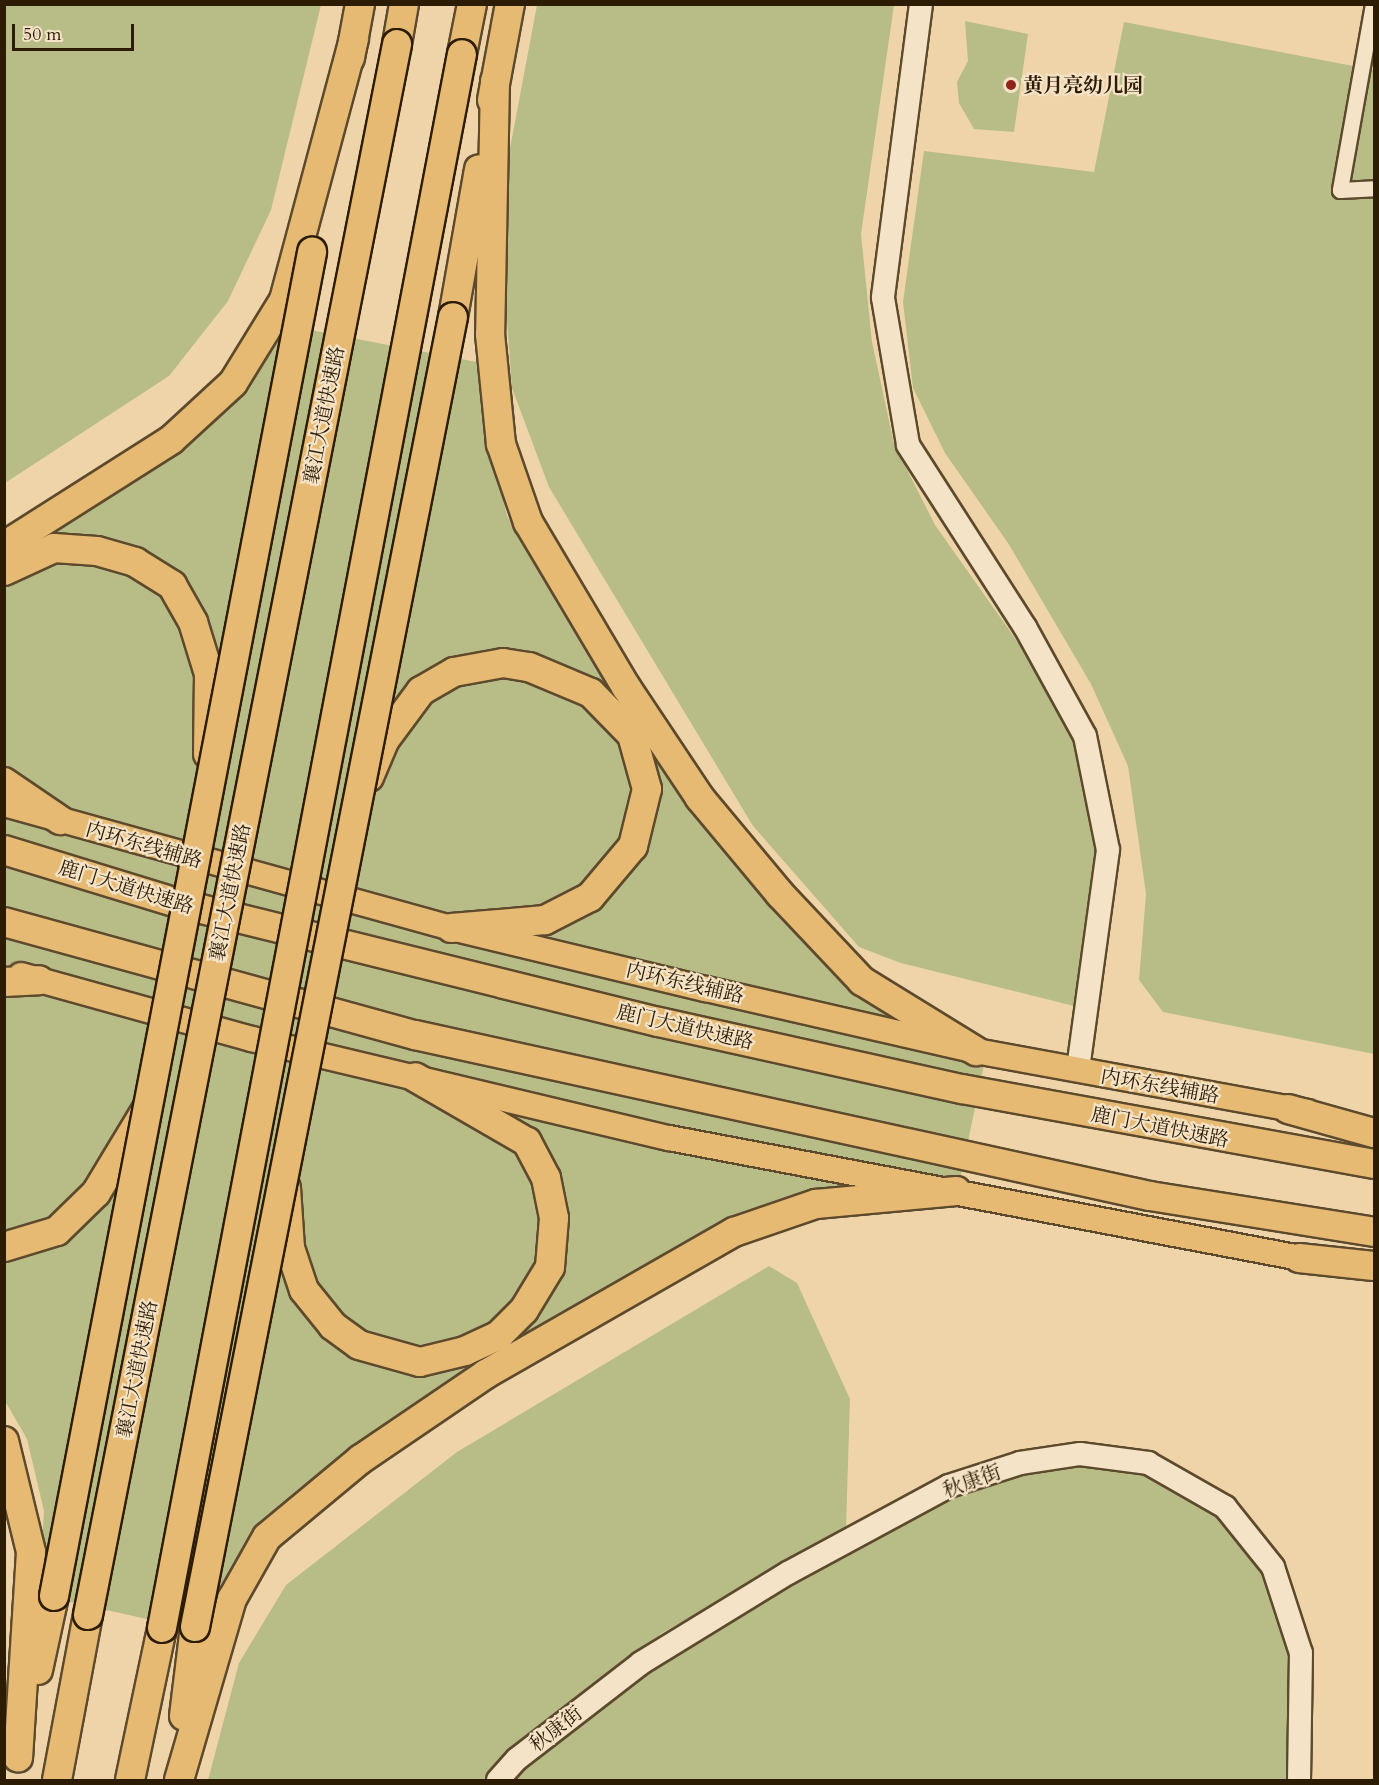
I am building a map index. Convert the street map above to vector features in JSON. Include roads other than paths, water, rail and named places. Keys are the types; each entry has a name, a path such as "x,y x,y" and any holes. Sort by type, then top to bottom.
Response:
{"highway":[{"path":"16,1769 54,1596 360,4"},
{"name":"襄江大道快速路","path":"57,1780 404,4"},
{"path":"130,1780 162,1628 472,4"},
{"path":"177,1780 195,1627 285,1174 352,820 453,317 510,4"},
{"path":"4,546 171,440 233,383 284,300 354,39"},
{"path":"495,81 490,334 501,444 528,522 700,798 780,894 862,981 976,1051"},
{"path":"4,571 54,548 135,562 172,585 193,622 209,674 208,794"},
{"path":"352,820 384,741 420,690 454,672 503,663 529,667 591,693 632,735 647,789 633,846 590,897 545,920 452,928"},
{"path":"4,782 60,820"},
{"name":"鹿门大道快速路","path":"4,850 181,904 659,1022 962,1089 1374,1164"},
{"path":"4,922 415,1035 1150,1196 1374,1232"},
{"path":"4,982 39,981"},
{"path":"285,1174 290,1248 304,1290 333,1326 359,1345 420,1362 465,1351 499,1335 524,1310 550,1267 554,1218 546,1178 527,1143 416,1077"},
{"path":"1288,1109 1374,1133"},
{"path":"4,1247 57,1231 88,1201 146,1110"},
{"path":"177,1780 232,1599 267,1537 361,1459 486,1374 734,1232 816,1203 956,1191"},
{"path":"1299,1258 1374,1266"},
{"path":"4,1441 31,1552 16,1769"}],"main road":[{"name":"内环东线辅路","path":"4,804 452,928 976,1051 1288,1109 1374,1121"},
{"path":"4,971 416,1077 669,1138 956,1191 1197,1243 1299,1258 1374,1273"}],"street":[{"path":"921,4 883,298 908,445 1025,627 1085,736 1108,850 1078,1070"},
{"path":"1373,4 1340,190 1374,188"},
{"name":"秋康街","path":"498,1780 517,1759 641,1663 788,1574 949,1486 1020,1463 1080,1454 1148,1463 1225,1507 1274,1567 1301,1653 1299,1780"}],"place":[{"name":"黄月亮幼儿园","path":"1011,85"}]}
